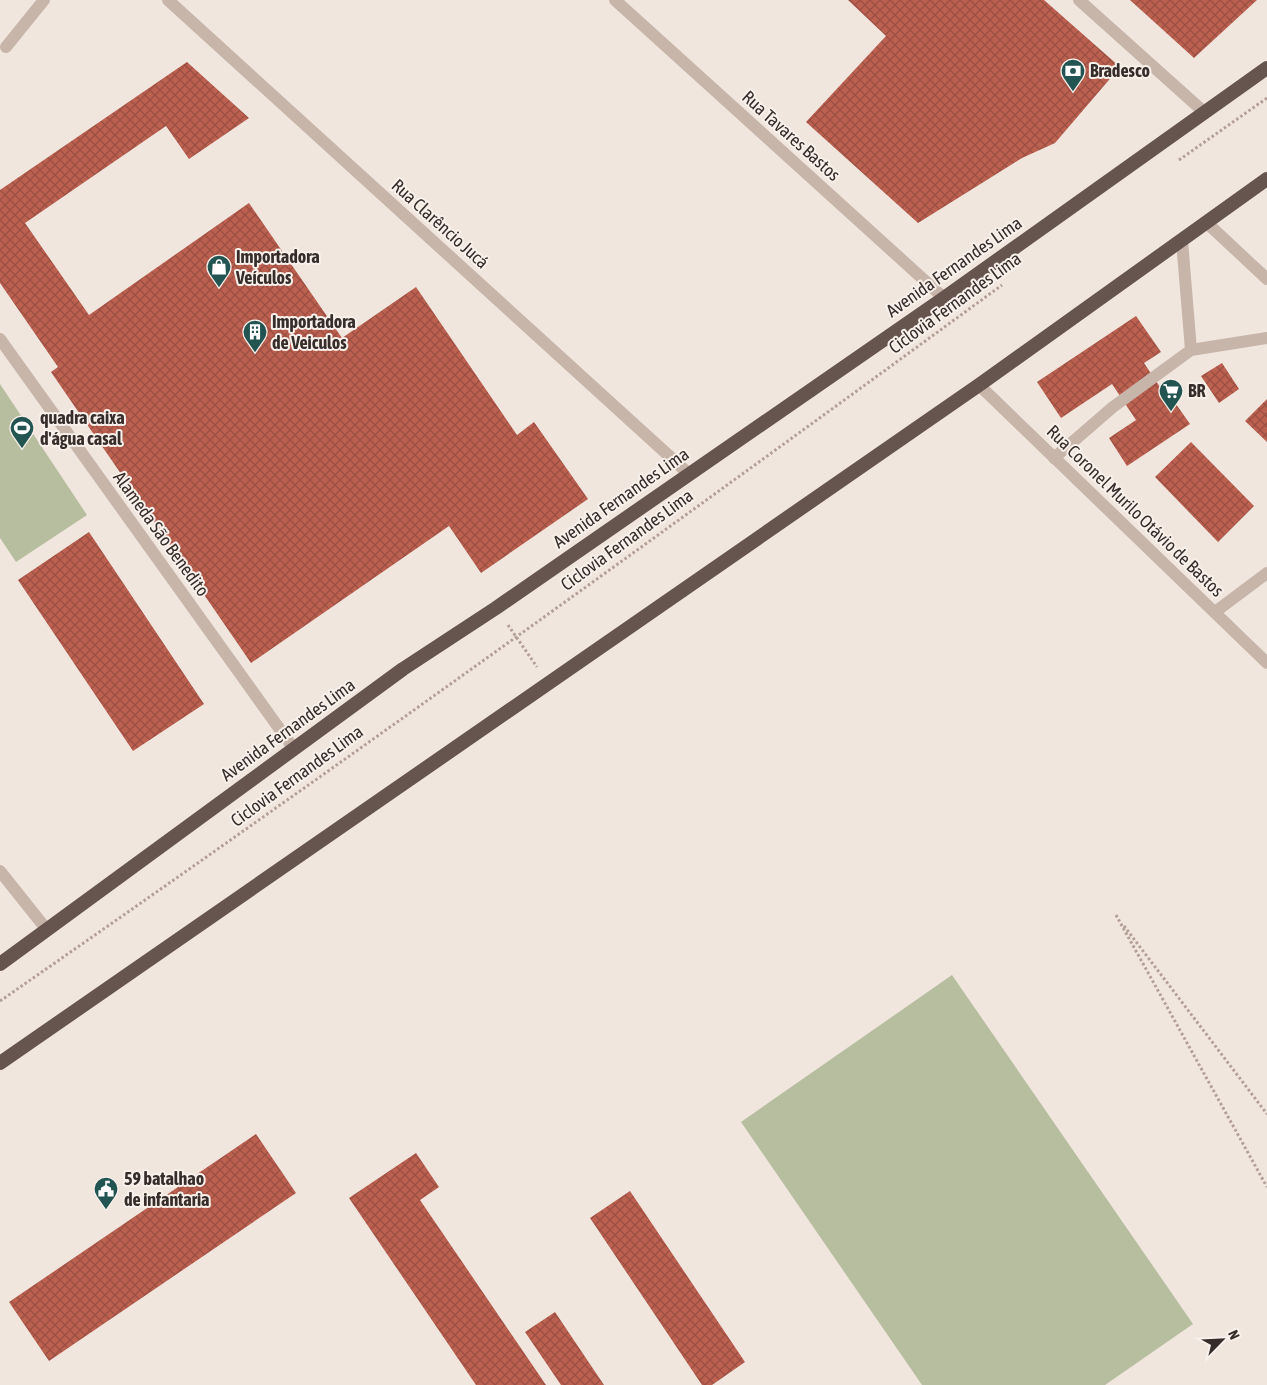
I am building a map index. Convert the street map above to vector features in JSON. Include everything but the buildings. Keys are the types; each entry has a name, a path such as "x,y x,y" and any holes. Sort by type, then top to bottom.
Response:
{"highway":[{"name":"Avenida Fernandes Lima","path":"0,964 404,669 496,608 944,298 1267,68"},
{"path":"0,1063 979,385 1267,179"}],"street":[{"path":"6,47 44,0"},
{"name":"Rua Clarêncio Jucá","path":"168,0 689,474"},
{"name":"Rua Tavares Bastos","path":"615,0 944,298"},
{"path":"1079,0 1204,112"},
{"path":"1207,223 1267,279"},
{"path":"1182,241 1191,350"},
{"name":"Alameda São Benedito","path":"0,338 294,749"},
{"path":"1054,458 1113,407 1191,350 1267,338"},
{"name":"Rua Coronel Murilo Otávio de Bastos","path":"979,385 1267,663"},
{"path":"1215,612 1267,573"},
{"path":"0,871 47,930"}],"path":[{"path":"1172,164 1267,98"},
{"name":"Ciclovia Fernandes Lima","path":"0,1001 198,864 816,421 1006,282"},
{"path":"496,608 548,684"},
{"path":"1267,1114 1116,915 1267,1187"}],"green space":[{"name":"quadra caixa d'água casal","path":"0,384 87,515 16,562 0,538"},
{"path":"952,975 1193,1324 1105,1385 922,1385 741,1122"}],"place":[{"name":"Bradesco","path":"1073,92"},
{"name":"Importadora Veículos","path":"219,288"},
{"name":"Importadora de Veiculos","path":"255,353"},
{"name":"BR","path":"1171,412"},
{"name":"quadra caixa d'água casal","path":"22,449"},
{"name":"59 batalhao de infantaria","path":"106,1210"}]}
